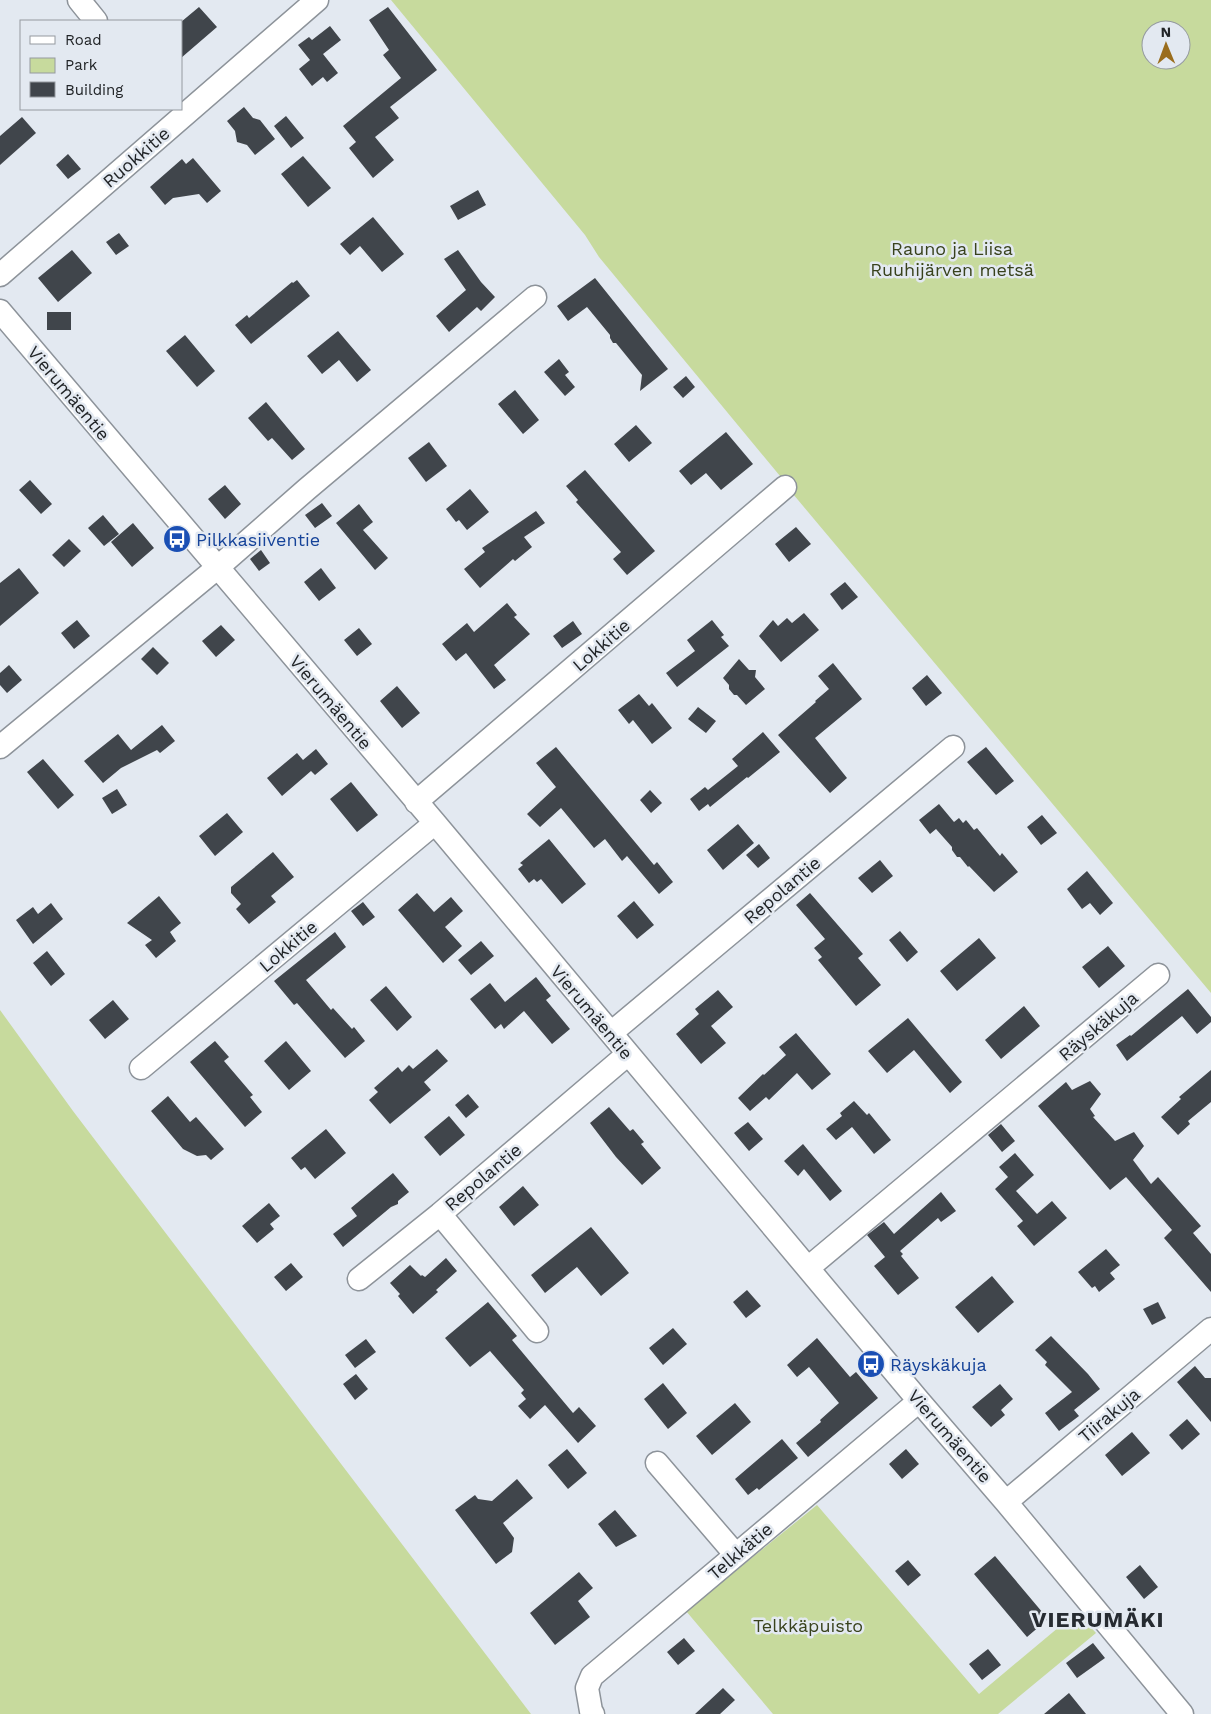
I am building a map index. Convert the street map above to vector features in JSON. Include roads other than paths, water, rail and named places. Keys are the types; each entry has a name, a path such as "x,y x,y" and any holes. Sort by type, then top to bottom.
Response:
{"street":[{"path":"78,0 95,20"},
{"name":"Ruokkitie","path":"182,108 317,0"},
{"name":"Ruokkitie","path":"0,275 173,115"},
{"path":"0,747 217,568 307,489 536,296"},
{"name":"Vierumäentie","path":"0,311 435,823 1182,1714"},
{"name":"Lokkitie","path":"416,802 785,488"},
{"name":"Repolantie","path":"611,1033 953,747"},
{"name":"Lokkitie","path":"142,1068 435,823"},
{"name":"Räyskäkuja","path":"808,1268 1158,975"},
{"name":"Repolantie","path":"359,1279 440,1214 628,1054"},
{"path":"440,1214 537,1331"},
{"name":"Tiirakuja","path":"1006,1502 1211,1328"},
{"name":"Telkkätie","path":"594,1714 591,1711 587,1688 592,1676 919,1401"},
{"path":"657,1463 736,1555"}],"place":[{"name":"Pilkkasiiventie","path":"177,539"},
{"name":"Räyskäkuja","path":"871,1364"}],"district":[{"name":"VIERUMÄKI","path":"1098,1619"}],"park label":[{"name":"Rauno ja Liisa Ruuhijärven metsä","path":"952,258"},
{"name":"Telkkäpuisto","path":"808,1625"}]}
